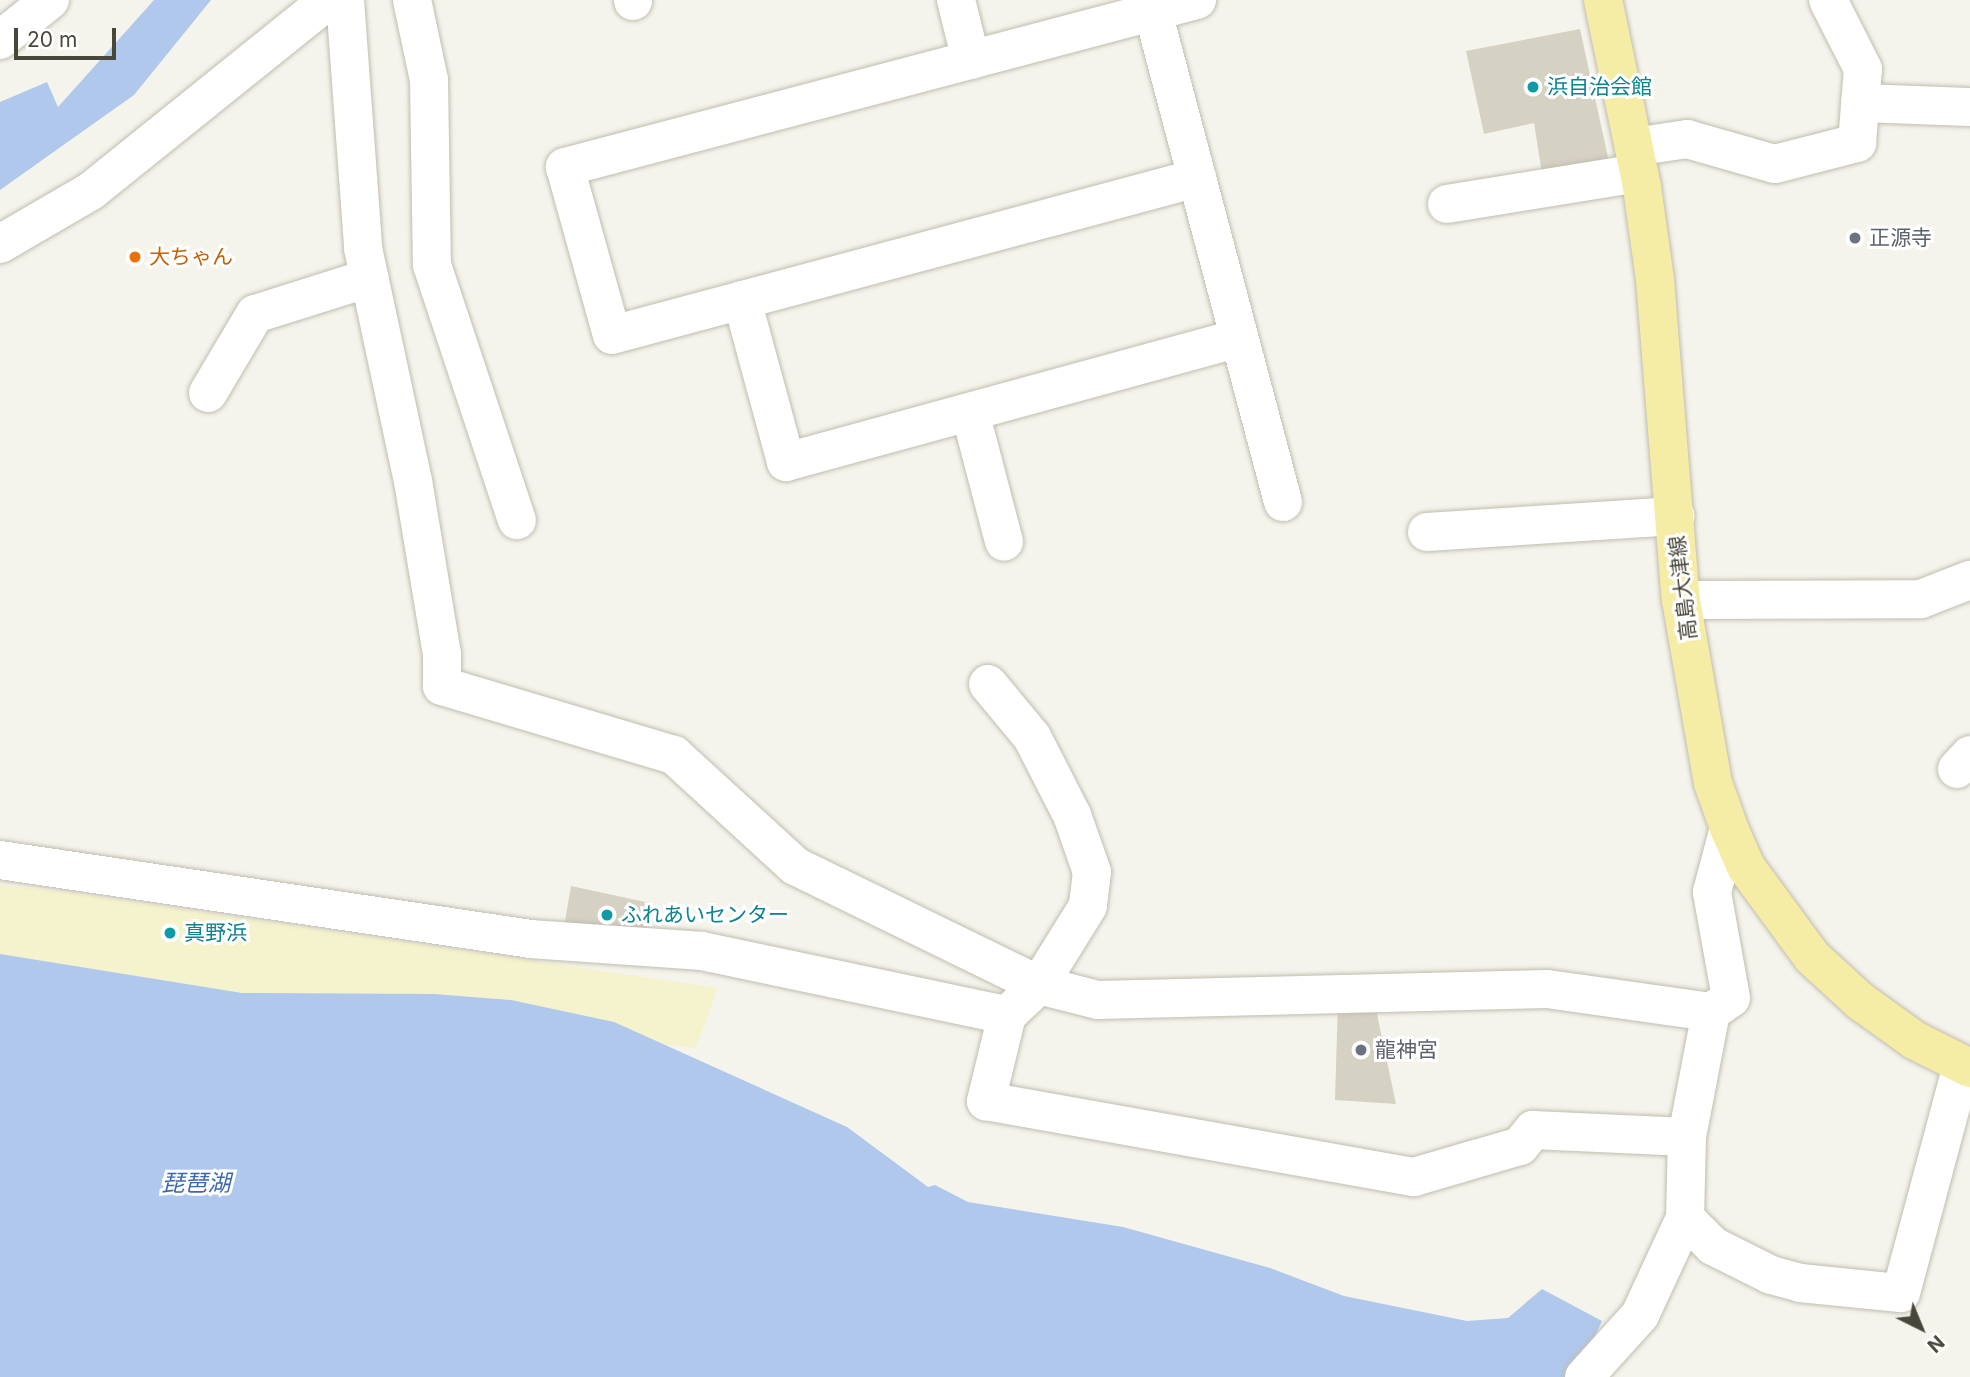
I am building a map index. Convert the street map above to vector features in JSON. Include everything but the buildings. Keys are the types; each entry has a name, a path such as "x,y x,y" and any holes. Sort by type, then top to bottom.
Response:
{"main road":[{"name":"高島大津線","path":"1603,0 1637,160 1655,280 1681,600 1713,783 1728,828 1746,867 1812,957 1860,1001 1914,1040 1966,1067"}],"street":[{"path":"0,40 50,0"},
{"path":"0,244 90,191 322,5 335,0"},
{"path":"345,0 363,248 415,493 442,654 442,686 674,755 795,866 1039,985 1098,1000 1547,989 1711,1012 1731,998 1712,892 1728,828"},
{"path":"412,0 429,80 432,265 517,520"},
{"path":"956,0 971,60"},
{"path":"1197,0 565,167 612,335 1197,178"},
{"path":"1447,204 1637,160 1687,139 1775,164 1857,142 1863,69 1828,0"},
{"path":"1153,12 1283,502"},
{"path":"1860,103 1970,107"},
{"path":"208,393 255,314 369,278"},
{"path":"742,300 786,462 1239,338"},
{"path":"970,412 1004,542"},
{"path":"1427,532 1675,516"},
{"path":"1681,600 1921,599 1970,580"},
{"path":"988,684 1032,737 1072,816 1093,872 1088,906 1039,985 1007,1015 986,1101 1264,1153 1414,1177 1520,1146 1533,1130 1687,1137"},
{"path":"0,860 531,939 702,951 1007,1015"},
{"path":"1584,1377 1640,1315 1685,1218 1687,1137 1711,1012"},
{"path":"1685,1218 1713,1246 1771,1275 1800,1283 1901,1293 1966,1067"}],"sand":[{"name":"真野浜","path":"0,885 59,891 718,988 696,1048 0,974"}],"water":[{"path":"154,0 211,0 134,95 0,190 0,102 47,82 58,107"},
{"name":"琵琶湖","path":"0,954 242,993 434,994 511,1000 614,1022 847,1127 928,1187 935,1185 968,1202 1123,1227 1270,1268 1344,1296 1467,1321 1508,1318 1542,1289 1602,1321 1576,1377 0,1377"}],"place":[{"name":"浜自治会館","path":"1533,87"},
{"name":"正源寺","path":"1855,238"},
{"name":"大ちゃん","path":"135,257"},
{"name":"ふれあいセンター","path":"607,915"},
{"name":"真野浜","path":"170,933"},
{"name":"龍神宮","path":"1361,1050"}]}
